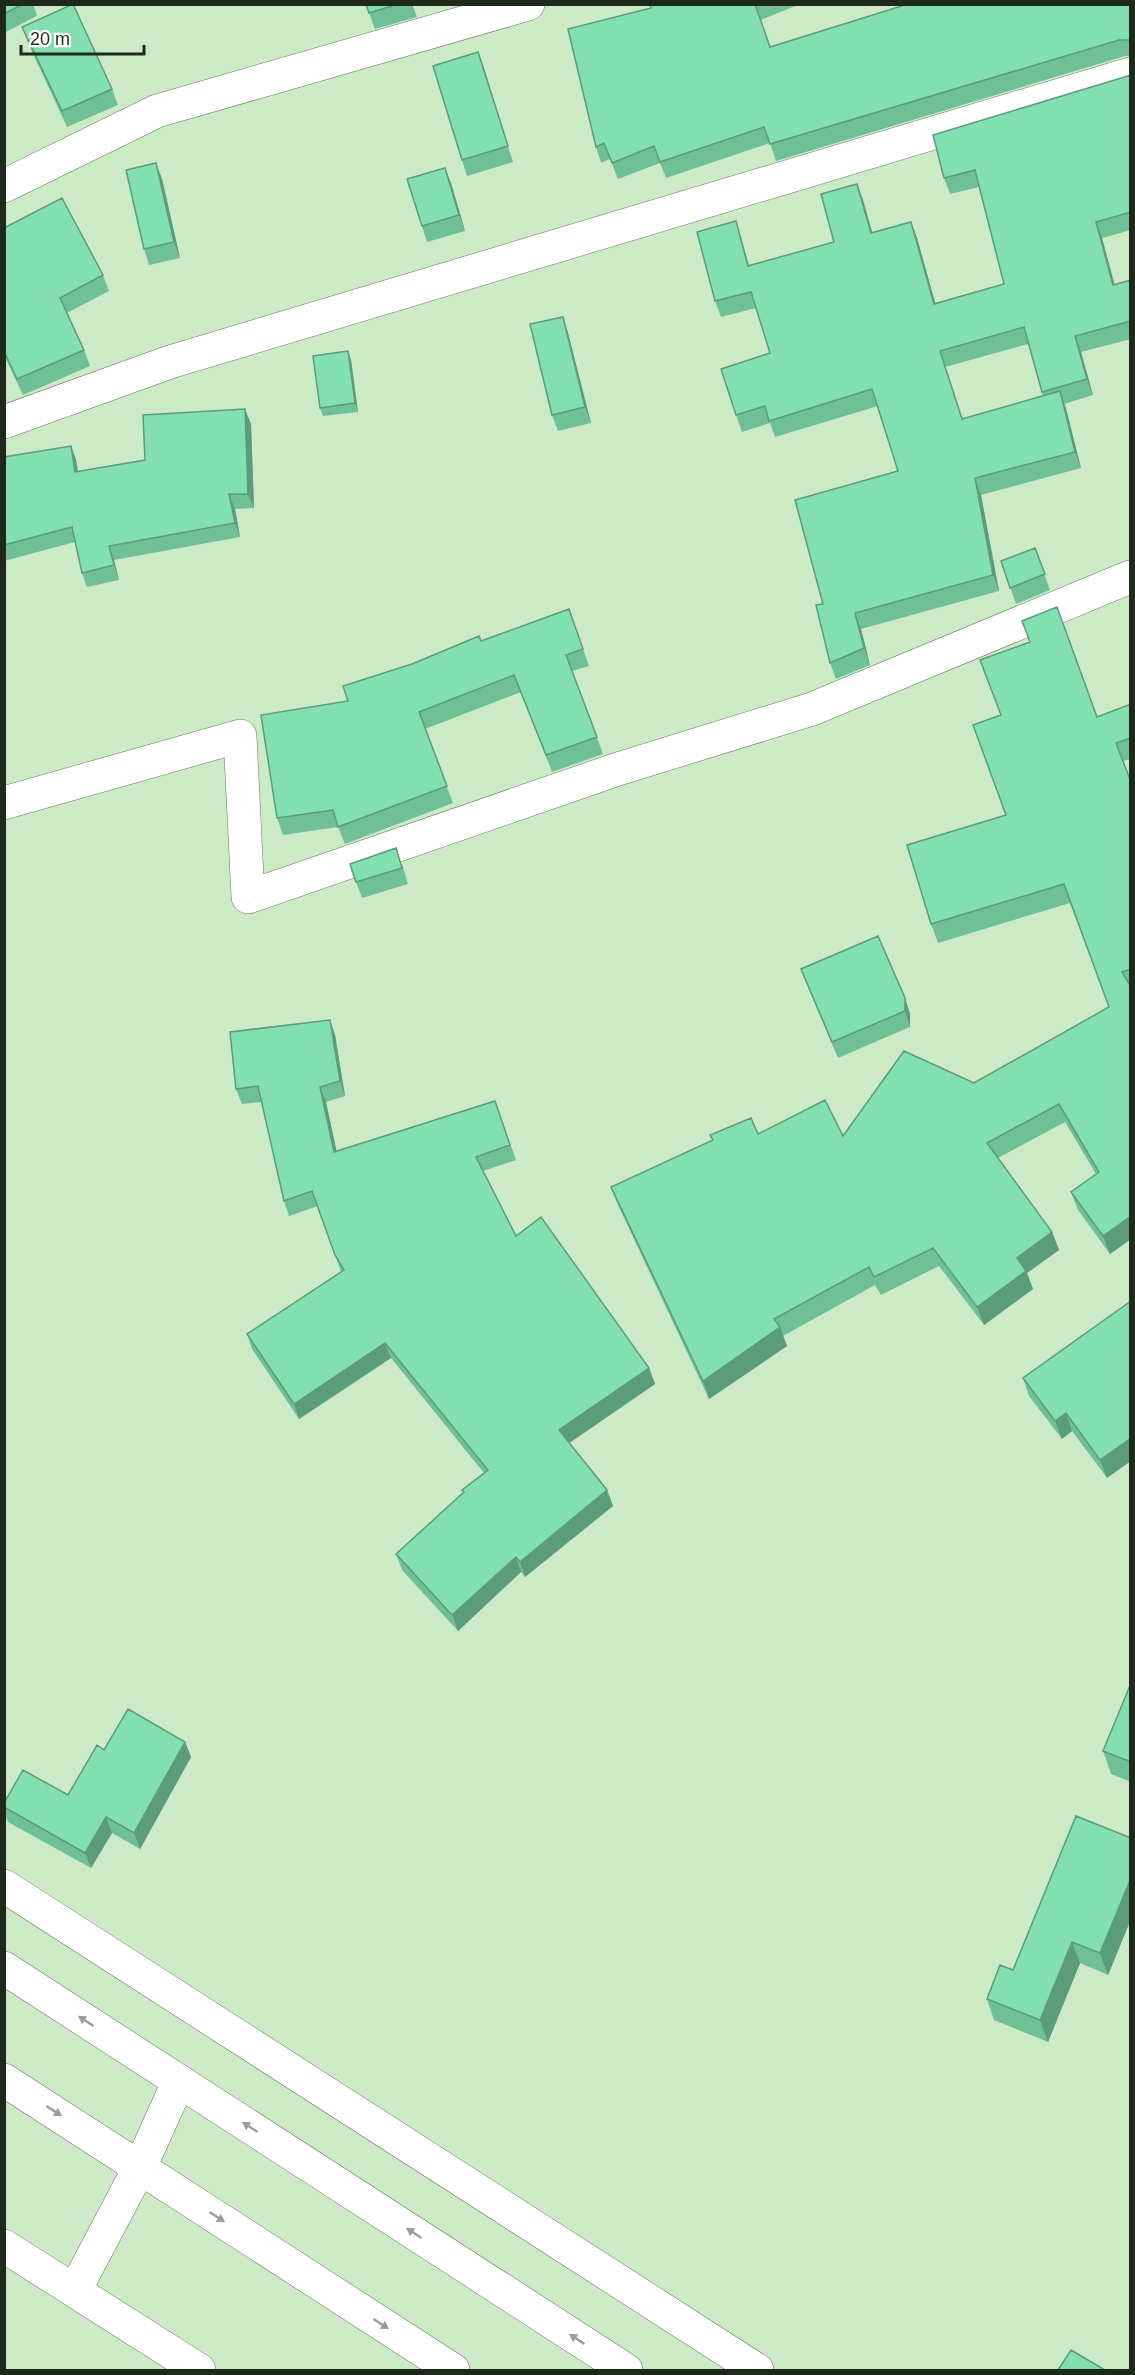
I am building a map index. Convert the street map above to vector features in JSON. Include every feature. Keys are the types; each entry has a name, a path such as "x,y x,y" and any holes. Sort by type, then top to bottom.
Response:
{"street":[{"path":"4,186 158,111 528,4"},
{"path":"4,422 182,358 1131,74"},
{"path":"4,803 240,736 248,897 618,769 812,709 994,632 1131,578"},
{"path":"4,1886 757,2370"},
{"path":"4,1968 626,2370"},
{"path":"4,2080 453,2370"},
{"path":"75,2290 140,2167 179,2081"},
{"path":"4,2246 199,2370"}],"building":[{"path":"4,4 23,4 4,14"},
{"path":"73,4 112,89 62,111 22,27"},
{"path":"366,4 398,4 369,13"},
{"path":"650,4 755,4 770,47 908,4 1131,4 1131,41 1119,40 770,144 764,127 660,162 654,146 612,163 604,143 596,147 568,29 651,8"},
{"path":"478,52 508,146 462,160 433,66"},
{"path":"1131,75 1131,212 1096,222 1113,285 1131,280 1131,321 1075,336 1087,379 1042,392 1024,327 940,351 962,419 1060,391 1075,452 975,478 993,575 855,613 864,648 830,663 816,605 823,604 795,500 898,471 872,389 769,421 765,406 736,415 721,369 770,353 751,292 715,301 697,232 736,221 748,266 834,242 821,194 857,184 871,233 911,222 934,304 1004,284 975,170 944,178 933,135"},
{"path":"156,163 174,242 144,249 126,170"},
{"path":"445,168 459,215 422,226 407,179"},
{"path":"62,198 103,275 60,298 84,350 17,379 4,351 4,228"},
{"path":"563,317 585,407 552,415 530,324"},
{"path":"348,351 355,403 320,408 313,356"},
{"path":"245,409 248,494 229,494 235,523 109,546 114,565 82,573 72,527 4,545 4,457 71,446 75,472 145,460 143,415"},
{"path":"1035,548 1045,574 1010,588 1001,561"},
{"path":"1057,607 1097,717 1131,704 1131,738 1116,743 1131,782 1131,969 1122,972 1131,987 1131,1216 1103,1236 1071,1192 1099,1172 1059,1104 987,1143 1052,1232 1017,1258 1026,1271 977,1307 933,1248 874,1277 869,1267 774,1319 780,1327 703,1381 611,1187 713,1140 710,1135 751,1118 758,1134 825,1100 843,1136 904,1051 974,1083 1109,1007 1064,884 931,924 907,845 1006,815 973,725 1001,715 980,660 1030,642 1022,621"},
{"path":"569,609 583,649 566,655 597,737 546,755 514,675 419,712 447,786 338,827 333,810 277,818 261,715 348,701 343,686 412,664 479,636 481,641"},
{"path":"396,848 402,868 356,882 350,864"},
{"path":"878,936 905,998 905,1011 832,1042 801,969"},
{"path":"330,1020 340,1081 320,1087 334,1152 495,1101 510,1145 476,1157 516,1236 541,1217 649,1368 559,1430 607,1490 520,1562 516,1557 452,1615 396,1554 464,1492 462,1490 488,1470 385,1343 294,1404 247,1334 344,1270 335,1255 312,1191 284,1201 258,1086 236,1089 230,1032"},
{"path":"1131,1301 1131,1438 1100,1460 1066,1413 1055,1421 1023,1378"},
{"path":"1131,1683 1131,1762 1103,1751"},
{"path":"128,1709 185,1742 134,1833 106,1817 85,1853 4,1807 4,1803 23,1770 68,1795 97,1745 104,1750"},
{"path":"1076,1816 1131,1838 1131,1878 1100,1953 1072,1942 1040,2020 987,1999 1000,1965 1013,1970"},
{"path":"1071,2350 1105,2370 1058,2370"}]}
